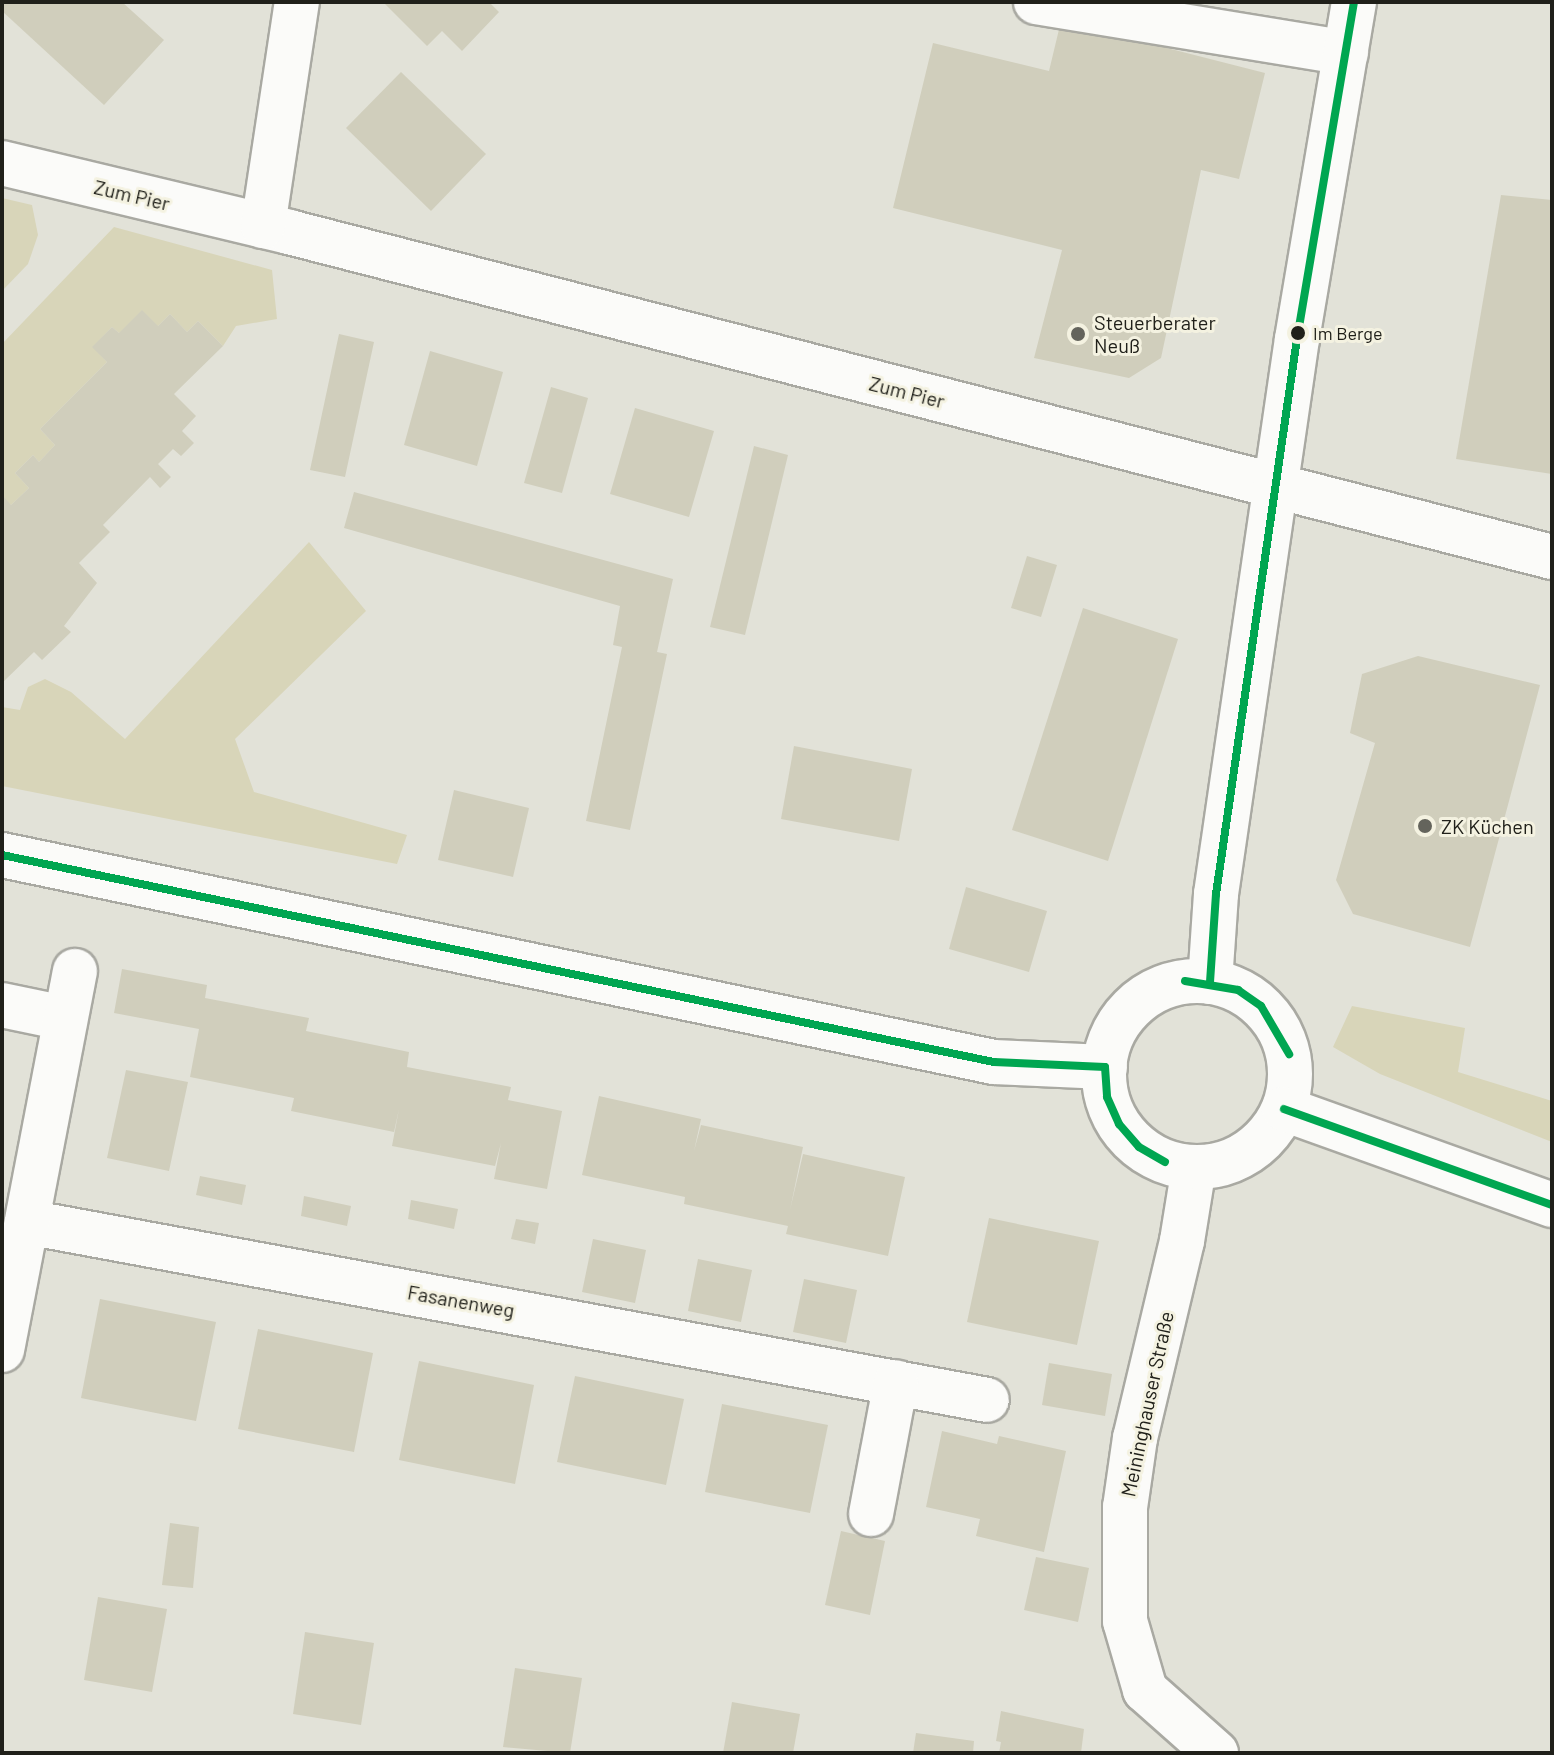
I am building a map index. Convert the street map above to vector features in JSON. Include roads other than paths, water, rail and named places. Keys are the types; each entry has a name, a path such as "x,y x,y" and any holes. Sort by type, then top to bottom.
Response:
{"street":[{"path":"263,226 297,2"},
{"path":"1036,2 1346,53"},
{"path":"1210,982 1216,894 1354,2"},
{"name":"Zum Pier","path":"2,163 263,226 1552,557"},
{"path":"2,855 994,1062 1105,1067"},
{"path":"2,1350 20,1203 75,971"},
{"path":"1185,981 1210,982 1238,990 1261,1006 1278,1028 1289,1054 1284,1109 1273,1130 1238,1158 1194,1167 1165,1162 1139,1147 1119,1124 1107,1097 1105,1067 1121,1020 1139,1001 1185,981"},
{"path":"2,1005 64,1018"},
{"path":"1284,1109 1552,1205"},
{"name":"Meininghauser Straße","path":"1194,1167 1182,1241 1135,1438 1125,1507 1125,1621 1145,1690 1216,1753"},
{"name":"Fasanenweg","path":"20,1203 987,1400"},
{"path":"871,1514 896,1382"}],"place":[{"name":"Im Berge","path":"1298,333"},
{"name":"Steuerberater Neuß","path":"1078,334"},
{"name":"ZK Küchen","path":"1425,826"}]}
